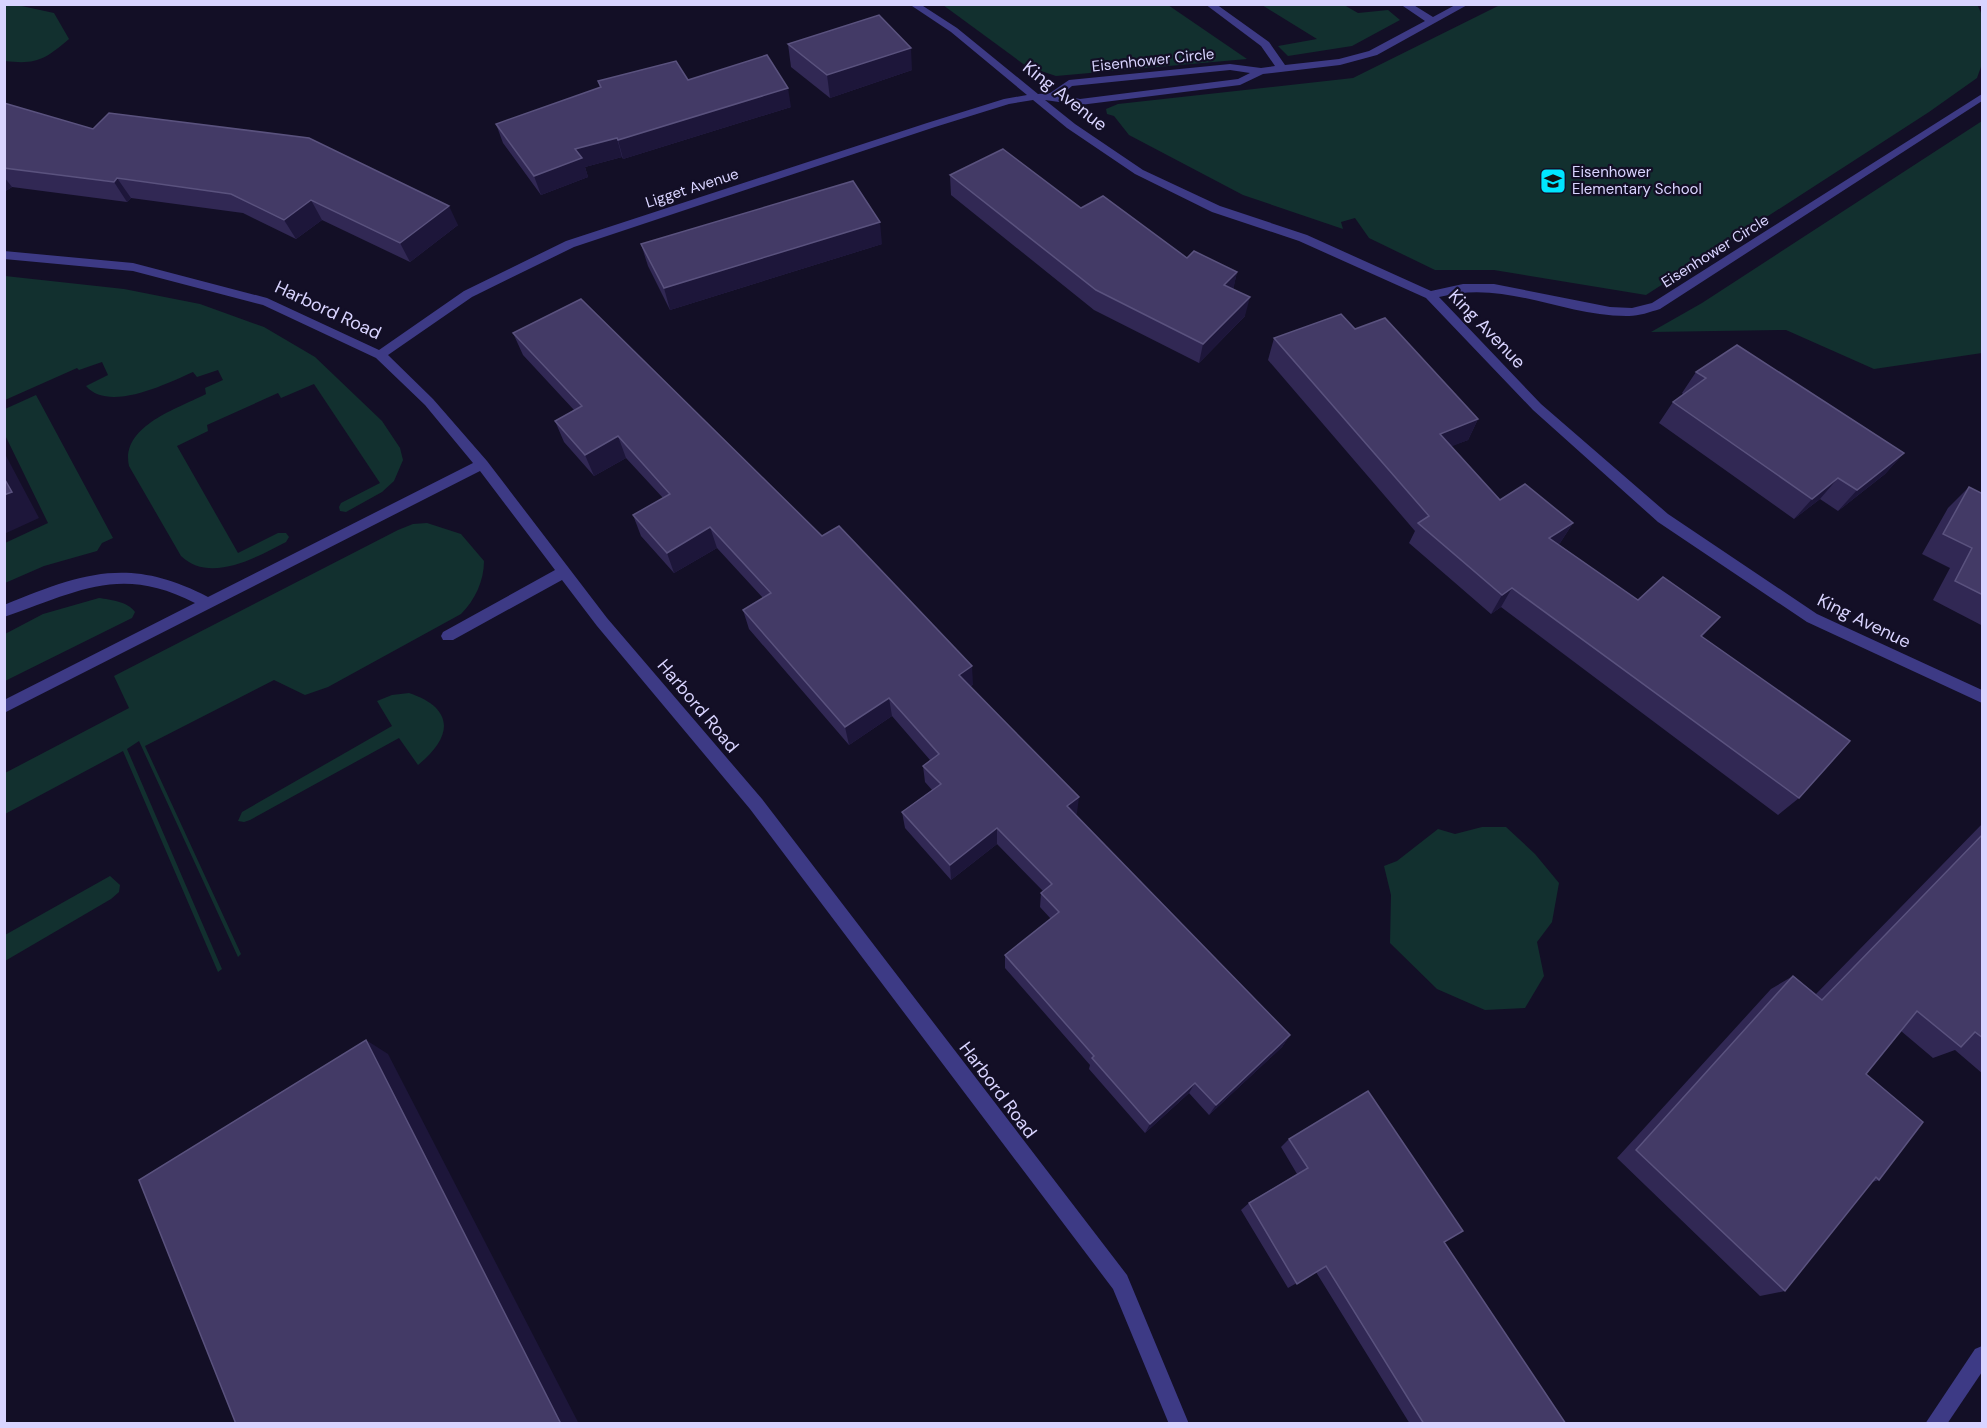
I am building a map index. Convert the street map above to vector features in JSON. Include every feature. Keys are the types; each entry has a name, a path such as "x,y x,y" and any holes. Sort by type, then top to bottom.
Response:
{"street":[{"name":"King Avenue","path":"913,4 954,30 1071,126 1139,172 1215,209 1303,238 1430,295 1537,407 1663,518 1812,618 1983,697"},
{"path":"1209,4 1265,44 1282,69"},
{"path":"1404,4 1432,21"},
{"name":"Eisenhower Circle","path":"1053,96 1069,83 1230,67 1261,71 1340,62 1373,53 1465,4"},
{"name":"Eisenhower Circle","path":"1035,97 1053,96 1080,102 1240,82 1261,71"},
{"name":"Eisenhower Circle","path":"1430,295 1452,289 1476,287 1530,294 1609,311 1631,313 1656,306 1983,96"},
{"name":"Ligget Avenue","path":"380,355 468,294 570,244 1008,101 1035,97"},
{"name":"Harbord Road","path":"4,255 133,267 267,302 380,355 429,402 482,464 602,622 756,804 1120,1282 1179,1424"},
{"path":"4,707 482,464"},
{"path":"448,636 564,572"},
{"path":"4,611 56,590 114,577 162,582 208,603"},
{"path":"1937,1422 1983,1356"}],"green space":[{"path":"5,4 54,13 69,39 40,59 25,62 5,61"},
{"name":"Eisenhower Elementary School","path":"1977,4 1982,15 1982,64 1977,78 1929,112 1646,295 1494,270 1435,270 1369,238 1355,218 1341,222 1343,229 1243,195 1129,135 1114,116 1107,114 1106,109 1118,104 1353,78 1500,5"},
{"path":"943,5 1168,5 1247,59 1056,76 1026,66"},
{"path":"1262,5 1344,5 1358,13 1388,10 1400,20 1352,46 1288,56 1278,46 1317,39"},
{"path":"1982,121 1982,353 1874,369 1786,330 1651,332 1702,303"},
{"path":"5,276 124,289 200,304 264,327 315,357 382,421 400,448 403,460 394,481 382,492 346,512 340,511 341,503 380,483 314,384 281,398 278,393 207,425 208,431 177,446 238,553 278,533 286,533 289,537 286,542 234,565 206,568 193,564 181,556 129,466 129,452 133,440 142,429 167,412 206,394 205,388 223,380 218,370 197,377 193,372 139,393 109,397 96,394 86,386 108,375 102,362 79,370 77,368 5,400"},
{"path":"36,395 113,538 102,543 97,551 44,566 5,583 5,543 48,523 5,435 5,409"},
{"path":"427,523 461,534 484,561 478,590 461,614 328,687 305,695 274,680 145,746 241,954 238,957 139,741 127,749 222,969 218,972 123,751 5,814 5,773 129,708 114,676 398,530 413,524"},
{"path":"99,598 123,603 135,612 132,618 5,681 5,634 43,614"},
{"path":"409,693 434,706 444,724 438,744 418,765 399,738 250,820 238,821 242,812 392,726 377,701 392,695"},
{"path":"1482,827 1506,827 1535,854 1559,883 1552,922 1537,942 1544,976 1525,1008 1485,1010 1437,989 1390,943 1391,895 1384,866 1397,861 1438,829 1455,834"},
{"path":"110,876 120,885 119,892 111,899 5,961 5,935"}],"building":[{"path":"879,15 911,48 827,75 788,44"},
{"path":"767,55 788,88 618,140 617,138 575,149 582,158 534,176 496,124 601,87 598,81 676,61 688,80"},
{"path":"4,103 93,129 109,113 309,138 449,206 400,243 311,200 284,220 231,194 117,178 114,182 4,168"},
{"path":"1003,149 1081,208 1103,196 1187,258 1194,251 1237,272 1224,285 1250,297 1203,344 1096,290 950,175"},
{"path":"853,181 880,222 664,288 641,244"},
{"path":"581,299 822,536 839,526 972,666 959,675 1079,797 1067,806 1290,1035 1216,1105 1195,1083 1150,1124 1005,955 1059,912 1041,893 1052,884 997,828 950,865 902,812 941,784 923,766 939,754 889,698 845,727 743,610 771,593 710,527 667,553 633,515 670,494 618,436 585,455 555,421 582,406 513,333"},
{"path":"1341,314 1355,329 1385,318 1478,419 1440,434 1500,500 1525,484 1573,523 1549,538 1638,600 1663,577 1720,617 1701,636 1850,741 1799,798 1512,588 1502,595 1418,523 1429,516 1274,338"},
{"path":"1737,345 1904,453 1857,490 1838,478 1812,499 1673,402 1706,378 1696,372"},
{"path":"4,478 12,492 4,495"},
{"path":"1969,487 1983,494 1983,595 1955,581 1972,548 1943,534"},
{"path":"1983,834 1983,1038 1975,1032 1961,1047 1917,1011 1866,1074 1923,1122 1879,1180 1876,1177 1785,1291 1636,1150 1793,976 1822,1000"},
{"path":"366,1040 561,1424 236,1424 139,1180"},
{"path":"1368,1091 1463,1231 1444,1242 1566,1424 1424,1424 1326,1266 1297,1284 1249,1203 1308,1168 1289,1139"}],"place":[{"name":"Eisenhower Elementary School","path":"1553,181"}]}
